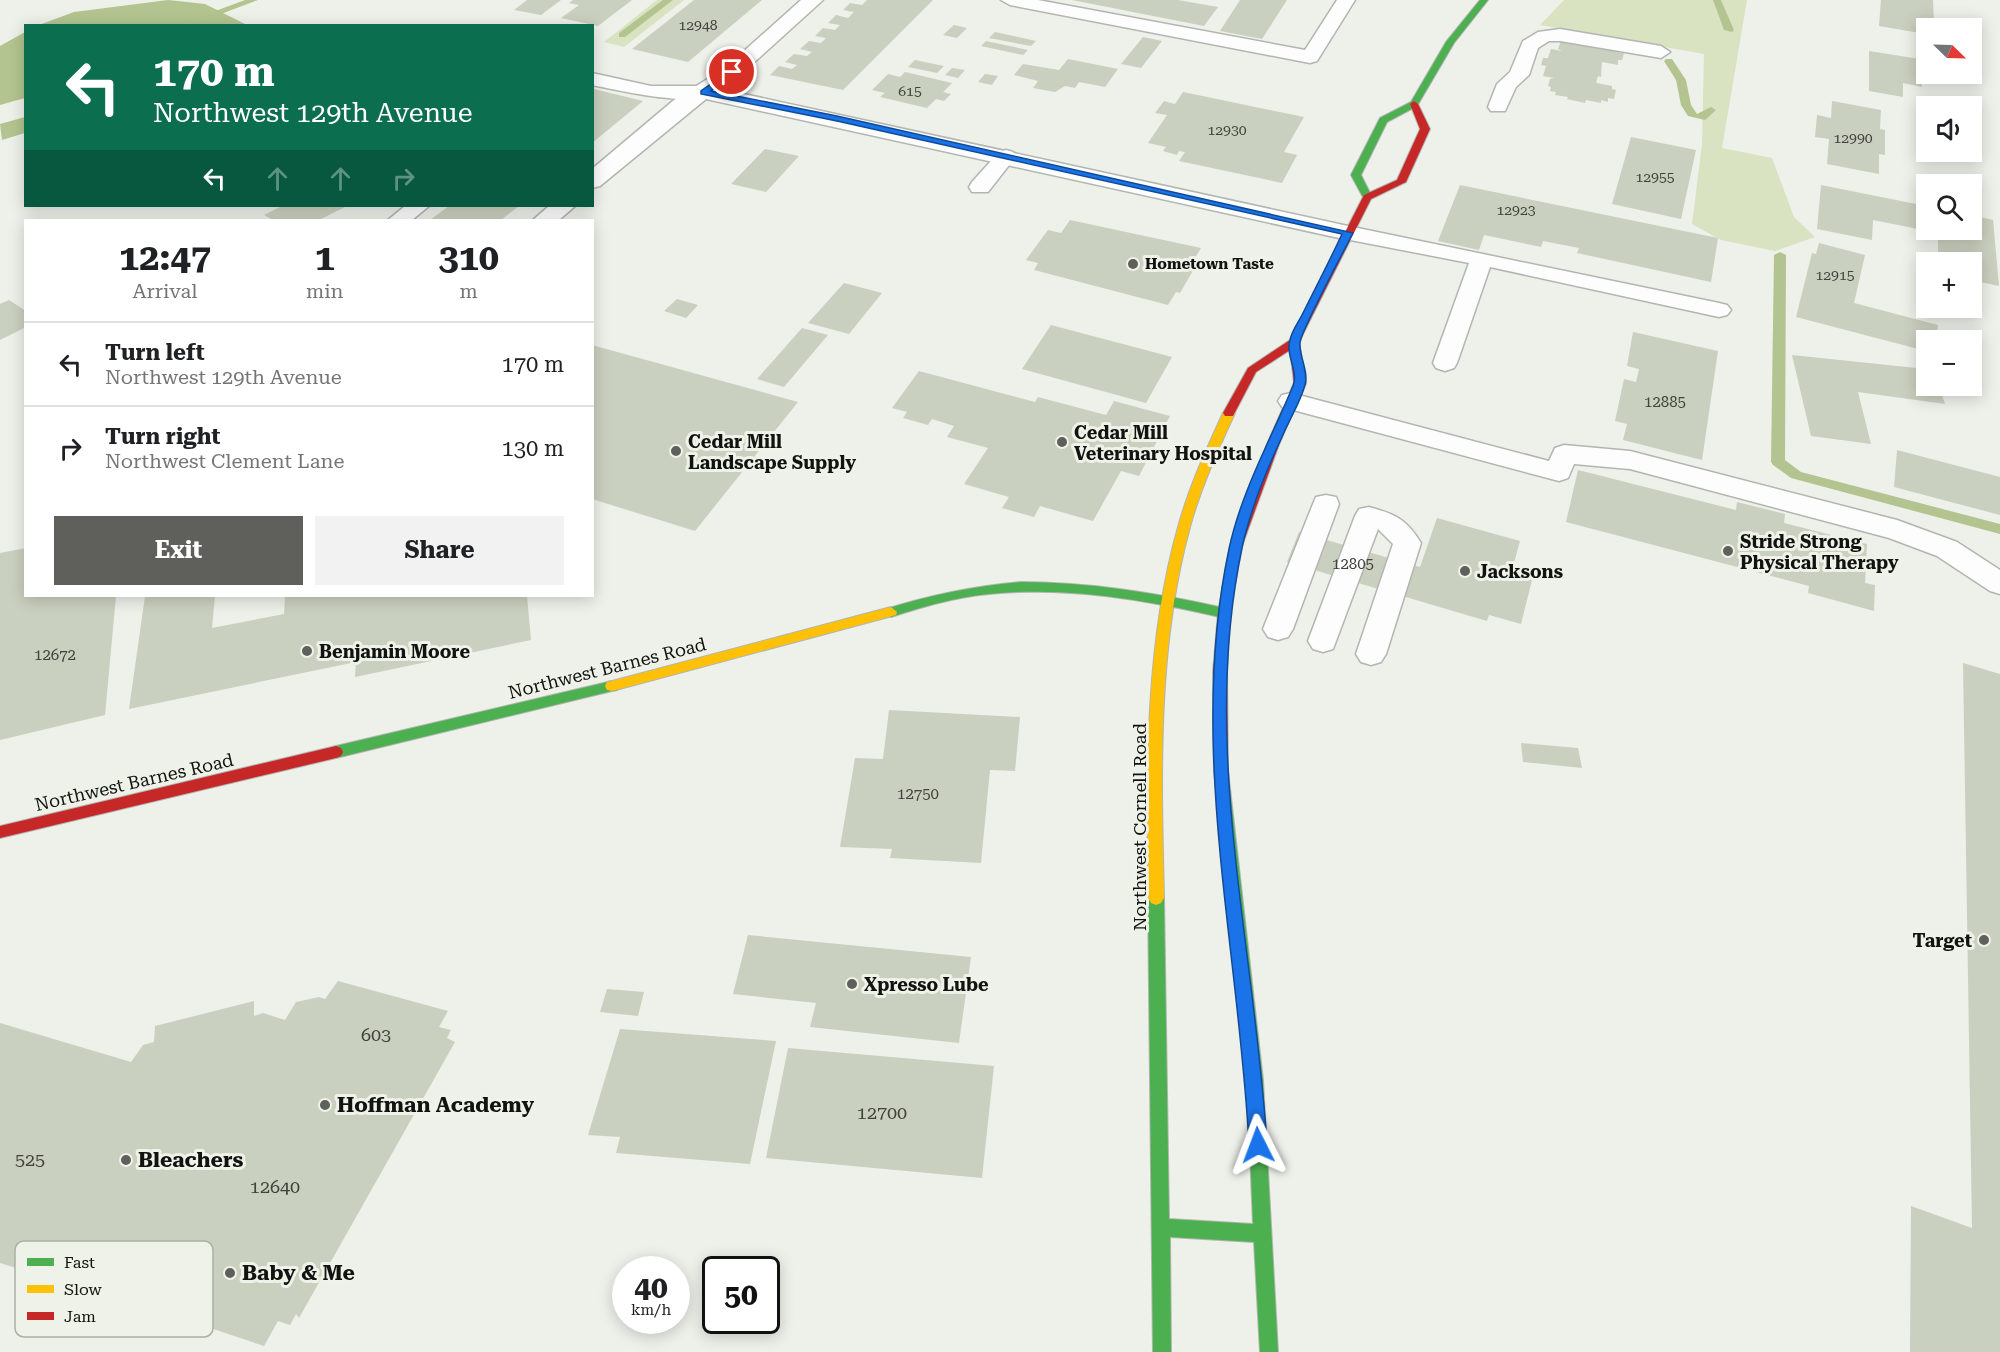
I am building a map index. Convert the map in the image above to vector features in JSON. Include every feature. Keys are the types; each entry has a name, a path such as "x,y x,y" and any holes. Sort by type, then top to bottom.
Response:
{"main road":[{"path":"1414,104 1425,129 1401,182 1367,197 1356,175 1383,120 1414,104 1449,42 1484,0"},
{"name":"Northwest Cornell Road","path":"1162,1352 1154,776 1160,664 1167,599 1191,505 1225,420 1252,370 1294,342 1367,197"},
{"path":"1269,1352 1255,1080 1221,789 1219,705 1224,613 1236,546 1246,515 1300,383 1294,342"},
{"name":"Northwest Barnes Road","path":"0,832 617,685 953,595 999,587 1067,585 1111,589 1167,599 1224,613"},
{"path":"1160,1227 1263,1233"}],"street":[{"path":"594,178 682,105 732,72 813,0"},
{"path":"704,92 1006,156 1348,233"},
{"path":"546,219 562,207"}],"lane":[{"path":"1010,0 1310,57 1346,0"},
{"path":"1498,106 1507,84 1519,75 1530,45 1545,36 1560,35 1662,52"},
{"path":"594,79 651,92 704,92"},
{"path":"980,187 1006,156"},
{"path":"400,219 417,207"},
{"path":"1348,233 1430,247 1481,260 1719,310"},
{"path":"1445,363 1481,260"},
{"path":"1292,401 1558,472 1564,454 1630,459 1897,530 1947,549 2000,584"},
{"path":"1278,629 1326,504"},
{"path":"1323,641 1377,518 1400,533 1407,543 1371,654"}],"shaded area":[{"path":"168,0 205,4 245,24 42,24 74,12"},
{"path":"657,0 684,0 624,47 604,42"},
{"path":"1564,0 1747,0 1722,148 1772,158 1794,217 1815,237 1775,251 1721,240 1692,224 1702,144 1704,54 1540,25"},
{"path":"24,33 24,98 0,105 0,46"},
{"path":"24,117 24,133 2,140 0,124"}],"building":[{"path":"527,0 561,0 541,15 514,10"},
{"path":"573,0 632,0 598,26 561,18 579,5 569,3"},
{"path":"694,0 762,0 688,62 632,49"},
{"path":"867,0 933,0 843,90 770,75 779,66 792,69 797,65 785,62 794,54 807,56 812,52 800,49 809,41 821,43 826,38 815,36 823,28 835,30 840,25 828,23 836,15 848,18 854,12 843,10 850,3 862,5"},
{"path":"1072,0 1178,0 1218,7 1204,26"},
{"path":"1240,0 1287,0 1262,39 1220,31"},
{"path":"1881,0 1933,0 1934,18 1916,18 1916,32 1879,26"},
{"path":"954,25 967,28 957,38 943,35"},
{"path":"995,32 1036,41 1031,46 989,38"},
{"path":"1143,37 1162,41 1141,68 1121,64"},
{"path":"986,41 1028,50 1023,55 981,46"},
{"path":"1561,41 1620,49 1619,53 1624,53 1622,60 1618,60 1618,65 1602,62 1601,77 1598,76 1596,83 1612,86 1612,89 1616,90 1614,99 1608,98 1608,102 1601,100 1601,103 1586,100 1585,103 1555,95 1556,92 1550,91 1551,87 1548,86 1550,79 1554,78 1543,76 1546,66 1541,65 1543,58 1548,58 1551,49 1562,51 1558,49"},
{"path":"1869,51 1916,58 1916,84 1922,84 1922,87 1903,83 1903,97 1869,91"},
{"path":"1068,59 1118,69 1105,87 1079,82 1075,88 1065,86 1055,92 1033,88 1038,81 1014,75 1023,64 1059,70"},
{"path":"915,60 944,66 937,73 908,67"},
{"path":"952,68 965,70 958,78 945,75"},
{"path":"905,72 952,83 943,92 951,94 944,101 936,99 927,108 880,97 885,93 872,90 888,74 900,77"},
{"path":"985,74 998,76 992,85 978,82"},
{"path":"594,89 643,101 594,141"},
{"path":"1183,92 1304,117 1284,152 1297,155 1282,183 1179,161 1185,152 1179,151 1177,155 1163,151 1166,147 1148,143 1167,115 1155,113 1164,101 1175,104"},
{"path":"1832,101 1881,110 1880,129 1885,130 1885,155 1879,154 1879,174 1827,164 1829,139 1815,137 1817,115 1831,118"},
{"path":"1631,137 1696,150 1681,219 1612,204"},
{"path":"765,149 799,156 766,192 731,184"},
{"path":"1460,185 1718,238 1711,282 1577,253 1579,248 1543,241 1541,247 1484,235 1479,250 1438,241"},
{"path":"1821,185 1916,204 1916,229 1873,220 1872,240 1817,229"},
{"path":"280,207 345,207 321,219 271,219 264,215"},
{"path":"448,207 518,207 502,219 431,219"},
{"path":"1982,218 1993,220 1999,286 1982,282 1982,252 1938,252 1938,240 1982,240"},
{"path":"1070,220 1201,248 1193,261 1198,262 1180,293 1176,292 1168,305 1034,270 1038,263 1026,260 1048,230 1061,233"},
{"path":"1819,243 1865,255 1854,303 1938,325 1937,330 1916,330 1916,348 1796,317 1812,253 1816,254"},
{"path":"844,283 882,293 849,334 808,323"},
{"path":"677,299 698,305 686,318 664,311"},
{"path":"9,300 24,310 24,328 0,340 0,304"},
{"path":"1051,325 1172,357 1146,403 1022,369"},
{"path":"802,328 828,335 784,387 757,379"},
{"path":"1633,332 1718,351 1702,460 1623,440 1627,424 1615,421 1624,379 1636,382 1639,369 1627,366"},
{"name":"Cedar Mill Landscape Supply","path":"594,346 798,402 695,531 594,500"},
{"path":"1792,355 1916,368 1916,396 1942,396 1945,404 1858,392 1871,444 1811,436"},
{"name":"Cedar Mill Veterinary Hospital","path":"919,371 1035,402 1038,397 1106,415 1114,401 1170,416 1139,476 1121,471 1093,521 1040,506 1034,517 1002,508 1009,497 964,484 988,448 947,437 954,426 932,419 928,425 903,418 907,412 892,408"},
{"path":"1897,450 2000,477 2000,515 1894,487"},
{"name":"Stride Strong Physical Therapy","path":"1578,470 1736,510 1737,502 1785,514 1784,523 1867,544 1865,583 1875,585 1874,611 1808,593 1809,586 1566,522"},
{"name":"Jacksons","path":"1437,518 1520,541 1511,574 1532,580 1521,624 1489,615 1487,621 1287,562 1299,532 1420,567"},
{"path":"24,548 24,597 116,597 105,715 0,740 0,553"},
{"name":"Benjamin Moore","path":"145,597 215,597 212,628 284,614 285,597 527,597 531,640 355,677 356,662 129,709"},
{"name":"Target","path":"1963,663 2000,674 2000,1352 1910,1352 1911,1206 1972,1228"},
{"path":"889,710 1020,717 1015,771 990,770 981,863 890,858 892,849 840,847 855,758 883,759"},
{"path":"1521,743 1578,748 1582,768 1523,762"},
{"name":"Xpresso Lube","path":"748,935 971,957 959,1043 810,1027 816,1003 733,994"},
{"path":"338,981 448,1011 439,1027 451,1030 447,1038 455,1042 299,1318 296,1314 290,1325 278,1321 264,1346 213,1329 213,1241 15,1241 15,1268 0,1263 0,1023 131,1062 143,1045 154,1042 155,1026 254,1001 254,1016 263,1013 285,1020 296,1002 319,997 325,999"},
{"path":"607,989 644,992 638,1016 600,1012"},
{"path":"620,1029 776,1041 750,1164 616,1153 620,1137 588,1135"},
{"path":"788,1048 994,1066 982,1178 766,1158"}],"waterway":[{"path":"185,24 254,0"},
{"path":"622,35 669,0"},
{"path":"1717,0 1729,30"},
{"path":"1669,61 1681,80 1686,105 1693,116 1701,118 1711,110"},
{"path":"1780,255 1778,462 1796,475 2000,529"}],"traffic: fast":[{"path":"1367,197 1356,175 1383,120 1414,104 1450,42 1484,0"},
{"path":"891,612 945,597 987,589 1055,587 1123,593 1224,613"},
{"path":"336,752 612,686"},
{"path":"1221,771 1255,1080 1269,1352"},
{"path":"1156,898 1162,1352"},
{"path":"1160,1228 1263,1233"}],"traffic: slow":[{"path":"1156,898 1157,713 1170,588 1184,528 1203,469 1229,413"},
{"path":"612,686 891,612"}],"traffic: jam":[{"path":"1229,413 1252,370 1294,342 1367,197 1401,182 1425,129 1414,104"},
{"path":"1221,771 1220,672 1224,613 1236,546 1274,442 1300,383 1294,342"},
{"path":"0,832 336,752"}],"place":[{"name":"Hometown Taste","path":"1133,264"},
{"name":"Cedar Mill Veterinary Hospital","path":"1062,442"},
{"name":"Cedar Mill Landscape Supply","path":"676,451"},
{"name":"Stride Strong Physical Therapy","path":"1728,551"},
{"name":"Jacksons","path":"1465,571"},
{"name":"Benjamin Moore","path":"307,651"},
{"name":"Target","path":"1984,940"},
{"name":"Xpresso Lube","path":"852,984"},
{"name":"Hoffman Academy","path":"325,1105"},
{"name":"Bleachers","path":"126,1160"},
{"name":"Baby & Me","path":"230,1273"}],"route":[{"path":"732,72 704,92 837,118 1348,233 1294,342 1300,383 1246,515 1236,546 1224,613 1219,727 1221,789 1255,1080 1258,1145"}]}
